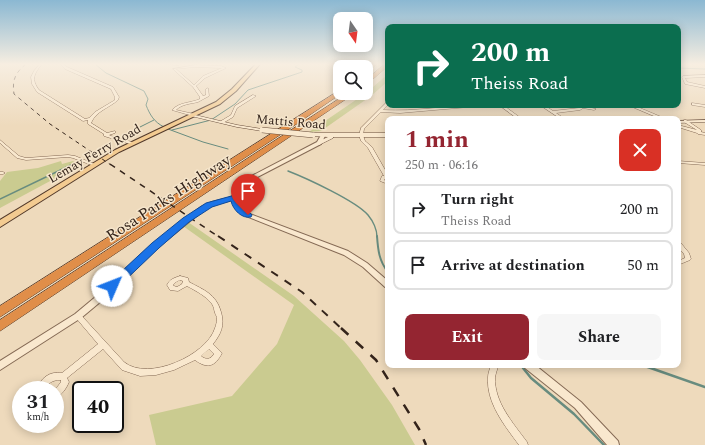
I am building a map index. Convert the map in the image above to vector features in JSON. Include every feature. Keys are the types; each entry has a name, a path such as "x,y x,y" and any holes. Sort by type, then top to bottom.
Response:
{"highway":[{"name":"Rosa Parks Highway","path":"49,281 333,97"},
{"name":"Rosa Parks Highway","path":"0,326 341,100"},
{"path":"0,307 49,281"},
{"path":"0,312 49,281"}],"main road":[{"name":"Lemay Ferry Road","path":"0,224 131,143 218,103 239,85"},
{"name":"Mattis Road","path":"193,115 262,130 323,136 385,135"},
{"path":"681,122 705,122"},
{"path":"319,143 333,136"}],"street":[{"path":"34,85 38,92 84,120 90,119 116,100 117,98 112,88 105,85"},
{"path":"691,85 705,88"},
{"path":"194,86 202,98"},
{"path":"193,115 174,112 174,109 181,105 198,101 208,95 208,88"},
{"path":"222,122 232,116 236,107 254,96"},
{"path":"690,104 705,106"},
{"path":"385,106 362,129 361,135 363,141 370,147 385,173"},
{"path":"380,111 400,112 446,108"},
{"path":"505,108 516,116"},
{"path":"547,108 559,116"},
{"path":"553,112 580,108"},
{"path":"590,108 594,109"},
{"path":"637,108 657,116"},
{"path":"90,119 90,124 105,135 131,143"},
{"path":"685,121 700,131 699,133"},
{"path":"681,127 705,134"},
{"path":"105,135 114,132"},
{"path":"323,136 319,143 248,180 238,188 235,198 236,206 242,212 346,253 365,265 385,282"},
{"path":"0,142 18,157 22,158 35,159 68,156 95,165"},
{"path":"681,162 705,164"},
{"path":"0,366 78,316 186,220 209,205 235,198"},
{"path":"681,247 687,254 688,259 681,262"},
{"path":"78,316 102,344 126,368 142,373 166,370 182,364 196,356 218,333 220,325 219,313 216,305 207,295 186,283"},
{"path":"47,381 56,376 62,377 102,344"},
{"path":"196,356 204,362 212,362 218,353 209,344"},
{"path":"494,368 491,373 491,381 498,406 524,445"},
{"path":"532,368 578,405 614,445"},
{"path":"62,377 64,381"}],"green space":[{"path":"376,85 384,85 373,94 373,87"},
{"path":"356,100 365,100 321,131 309,132"},
{"path":"61,161 62,164 73,161 78,166 0,208 0,181 7,172 38,168"},
{"path":"188,222 294,296 344,341 360,360 392,405 415,445 156,445 149,415 232,396 277,344 294,305 183,226"}],"waterway":[{"path":"131,85 144,91 148,99 146,105 149,112 153,118 164,127"},
{"path":"172,130 211,120 235,104 248,90 264,85"},
{"path":"140,127 154,120"},
{"path":"168,129 203,142 228,149"},
{"path":"71,165 76,163"},
{"path":"0,199 73,164"},
{"path":"288,171 330,190 362,209 373,223 377,237"},
{"path":"377,236 380,255 385,267"},
{"path":"523,368 531,378 574,414 604,445"},
{"path":"651,368 705,387"}],"railway":[{"path":"13,85 14,94 50,124 111,165"},
{"path":"110,164 219,237"},
{"path":"218,236 302,292 342,329"},
{"path":"341,328 376,360 419,429 426,445"}],"route":[{"path":"112,286 155,246 186,220 214,202 235,198 236,206 248,215"}]}
